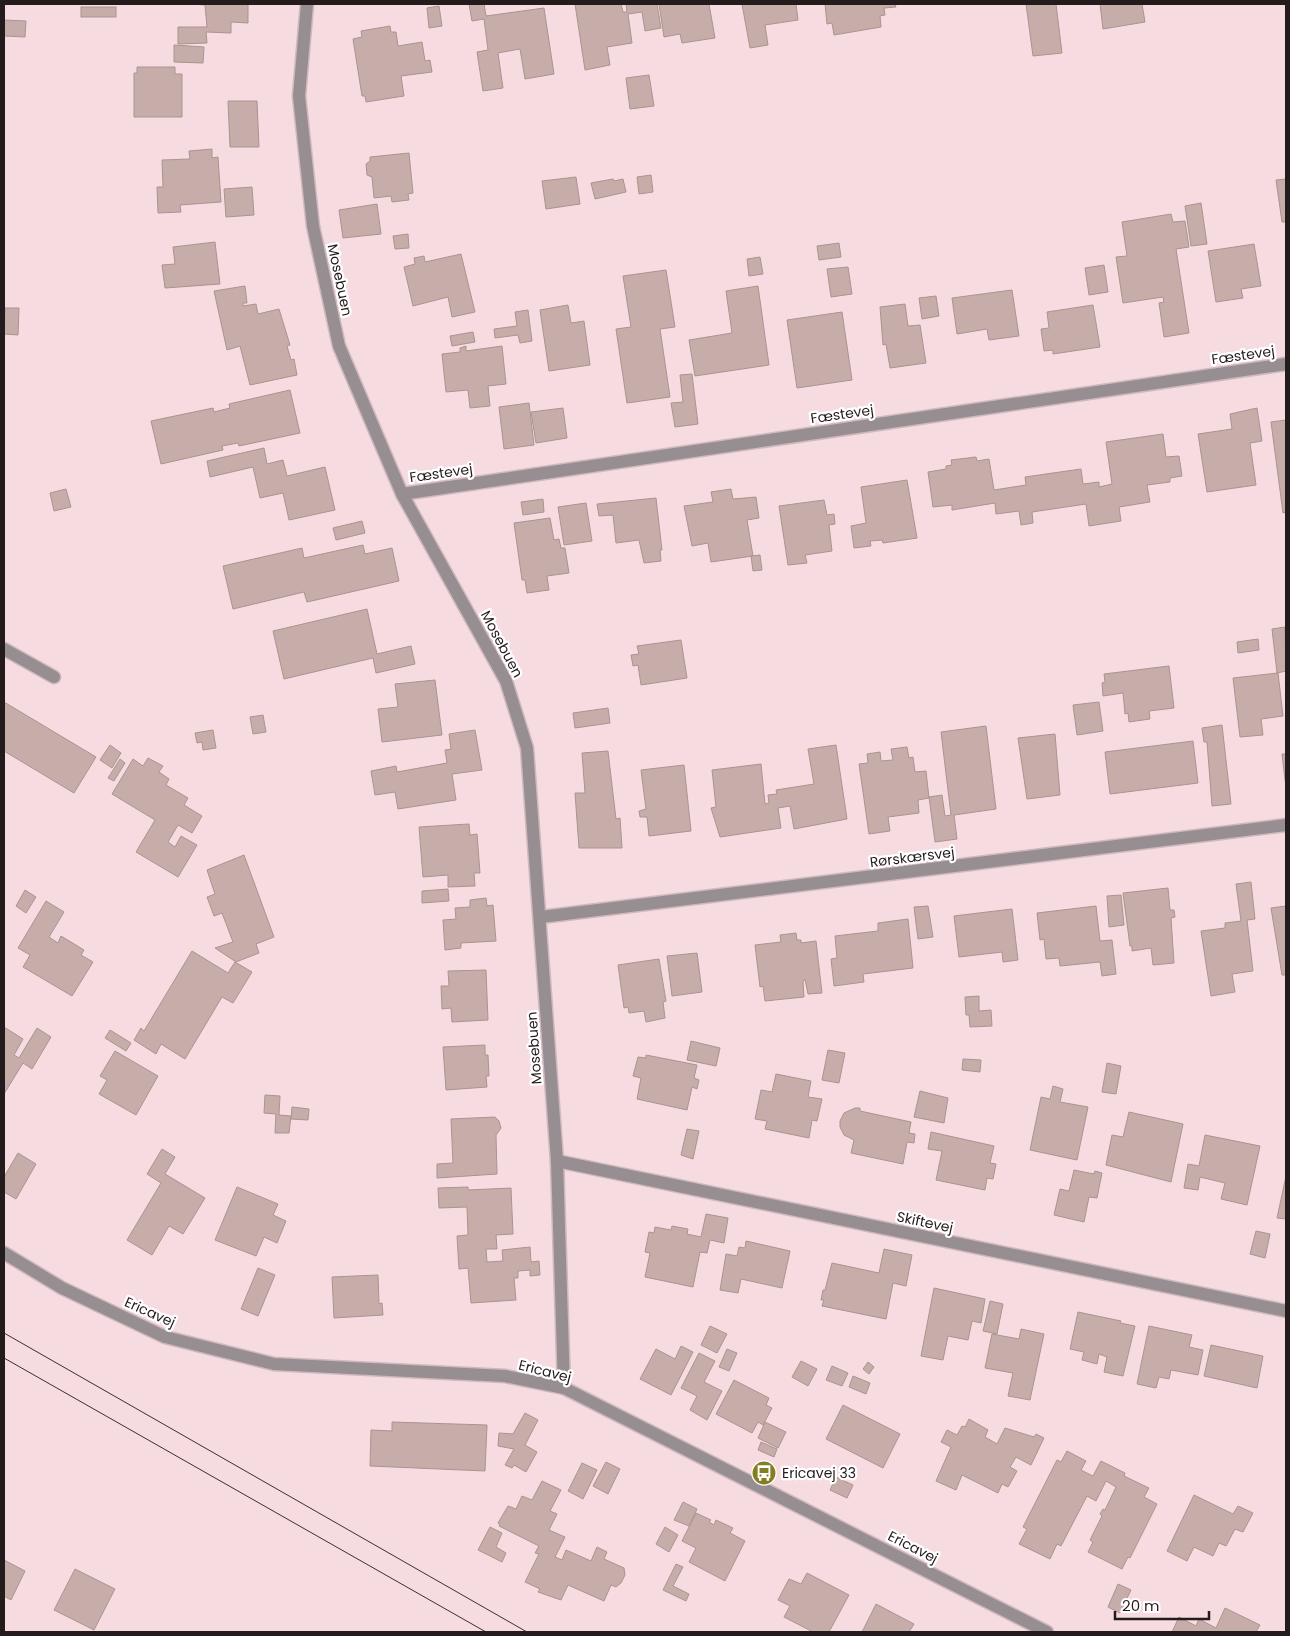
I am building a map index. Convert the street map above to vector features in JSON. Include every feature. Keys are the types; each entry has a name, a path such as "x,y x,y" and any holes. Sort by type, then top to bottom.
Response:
{"street":[{"name":"Mosebuen","path":"307,4 300,96 313,226 339,346 402,494 506,681 527,748 541,917 557,1161 564,1388"},
{"name":"Fæstevej","path":"402,494 1286,364"},
{"path":"4,649 54,677"},
{"name":"Rørskærsvej","path":"541,917 1286,826"},
{"name":"Skiftevej","path":"557,1161 1286,1311"},
{"name":"Ericavej","path":"4,1253 62,1288 165,1337 274,1364 505,1376 564,1388 1047,1632"}],"building":[{"path":"193,4 248,4 248,23 231,22 231,33 206,32 207,43 178,44 178,27 207,27 205,5"},
{"path":"469,4 484,4 486,16 544,8 554,74 525,79 520,49 498,53 503,88 483,91 477,52 488,50 484,19 472,21"},
{"path":"575,4 621,4 623,12 627,12 626,4 657,4 661,28 645,31 642,12 628,14 632,43 607,47 610,65 585,70"},
{"path":"659,4 709,4 715,38 682,43 680,34 664,37"},
{"path":"742,4 796,4 798,20 765,25 768,45 750,48"},
{"path":"825,4 895,4 896,7 884,8 885,15 880,16 881,27 834,35 832,23 827,24"},
{"path":"1026,4 1056,4 1062,53 1033,56"},
{"path":"1100,4 1142,4 1145,22 1103,29"},
{"path":"439,6 442,26 429,28 427,8"},
{"path":"81,7 116,7 116,17 81,17"},
{"path":"4,20 26,21 25,37 4,36"},
{"path":"390,26 391,32 396,32 398,46 422,42 425,61 430,60 432,72 401,76 404,96 366,102 365,96 362,96 353,39 362,37 361,31"},
{"path":"174,45 204,47 203,63 174,62"},
{"path":"137,67 175,67 175,74 182,74 182,117 134,117 134,73 137,73"},
{"path":"649,75 654,106 630,109 626,78"},
{"path":"228,101 257,101 259,147 230,147"},
{"path":"212,149 212,158 218,157 221,202 180,205 181,212 158,213 157,187 163,187 162,160 190,159 189,151"},
{"path":"409,153 413,193 408,194 409,200 392,202 391,196 374,198 372,177 367,175 366,164 370,161 370,157"},
{"path":"651,175 653,192 639,194 637,177"},
{"path":"576,177 580,204 546,209 542,181"},
{"path":"613,179 614,181 623,179 626,192 595,199 591,183"},
{"path":"1286,179 1286,222 1282,222 1276,180"},
{"path":"252,187 254,215 226,217 224,189"},
{"path":"1201,203 1207,244 1191,246 1185,206"},
{"path":"377,204 381,234 343,238 339,210"},
{"path":"1171,214 1173,222 1185,221 1189,247 1176,249 1189,333 1164,337 1159,303 1164,302 1163,297 1123,303 1116,257 1127,256 1122,222"},
{"path":"408,234 409,248 395,249 393,236"},
{"path":"215,242 220,284 165,288 162,265 175,264 173,247"},
{"path":"839,243 841,257 819,260 817,246"},
{"path":"1254,244 1261,286 1241,289 1243,298 1216,302 1208,251"},
{"path":"461,254 475,312 452,317 448,297 413,306 404,267 415,264 414,258 424,256 425,262"},
{"path":"760,257 763,274 749,276 747,259"},
{"path":"1104,265 1108,292 1089,295 1085,268"},
{"path":"848,267 852,294 831,297 827,269"},
{"path":"666,270 675,327 660,329 670,397 627,403 616,329 631,327 623,276"},
{"path":"245,286 247,303 243,303 243,306 256,304 258,314 279,309 290,345 287,346 291,360 294,359 297,375 250,385 240,346 227,350 214,291"},
{"path":"758,286 769,365 695,376 689,340 732,333 726,291"},
{"path":"1012,290 1019,336 989,340 987,329 957,334 952,298"},
{"path":"936,296 939,316 922,319 919,298"},
{"path":"905,304 908,326 920,325 926,363 890,368 886,344 883,345 880,307"},
{"path":"568,305 571,323 584,321 590,365 549,371 540,310"},
{"path":"1093,305 1100,347 1053,354 1053,350 1044,351 1041,329 1049,328 1047,312"},
{"path":"5,308 19,308 18,335 4,334"},
{"path":"528,310 532,341 520,343 518,335 495,338 494,329 517,326 515,312"},
{"path":"842,312 852,380 797,388 787,320"},
{"path":"473,332 475,342 452,346 450,336"},
{"path":"466,346 466,351 502,346 506,384 488,386 490,406 470,408 468,390 446,392 442,354 460,352 460,348"},
{"path":"692,374 698,424 675,427 671,403 683,402 680,375"},
{"path":"290,390 300,433 239,446 238,443 222,446 223,450 161,464 151,421 213,408 214,412 230,408 229,404"},
{"path":"529,403 534,445 504,449 499,407"},
{"path":"563,408 567,438 536,443 531,412"},
{"path":"1257,408 1262,441 1250,443 1256,485 1207,492 1198,434 1232,429 1230,414"},
{"path":"1286,420 1286,512 1283,513 1271,422"},
{"path":"1163,434 1166,457 1179,456 1182,476 1170,478 1170,482 1147,485 1150,502 1119,507 1121,521 1089,526 1086,504 1032,512 1033,523 1021,525 1019,511 996,514 995,503 952,510 952,505 933,507 928,472 946,469 946,466 952,465 951,460 976,457 977,461 989,459 994,490 1026,485 1025,477 1081,469 1083,484 1099,482 1099,487 1112,484 1106,442"},
{"path":"264,448 267,464 283,460 287,476 325,467 335,510 289,520 283,493 260,498 253,467 210,477 207,461"},
{"path":"907,480 917,538 883,543 882,540 870,541 871,546 854,548 851,526 866,523 861,487"},
{"path":"66,489 71,507 54,511 50,493"},
{"path":"731,489 733,499 756,497 759,518 747,520 753,556 711,562 708,543 692,546 684,506 713,502 711,492"},
{"path":"656,498 662,550 660,550 661,561 644,563 639,540 616,543 613,515 599,516 597,504"},
{"path":"543,499 544,512 523,515 521,502"},
{"path":"824,500 827,515 834,514 835,524 829,525 832,551 805,555 807,563 788,565 779,506"},
{"path":"586,503 592,541 564,545 558,507"},
{"path":"550,518 554,540 559,539 561,548 565,548 569,573 547,576 549,590 527,593 525,580 522,580 514,523"},
{"path":"362,521 365,533 336,540 333,528"},
{"path":"363,545 365,554 392,548 399,581 307,602 304,592 233,609 223,566 302,548 304,558"},
{"path":"760,555 762,570 753,571 751,556"},
{"path":"367,609 377,654 411,646 415,664 376,673 373,658 284,679 273,631"},
{"path":"1285,627 1286,671 1277,673 1272,629"},
{"path":"1258,639 1259,650 1238,653 1237,642"},
{"path":"681,640 687,678 641,685 638,665 633,666 631,655 639,654 637,646"},
{"path":"1169,666 1174,708 1149,711 1150,719 1129,722 1128,713 1125,714 1123,693 1103,696 1102,683 1105,682 1104,674"},
{"path":"1278,673 1283,716 1261,719 1263,735 1240,737 1233,678"},
{"path":"435,680 442,735 382,742 378,709 398,707 395,684"},
{"path":"4,702 96,757 74,793 4,751"},
{"path":"1099,702 1103,731 1077,735 1073,705"},
{"path":"608,708 610,723 575,728 573,713"},
{"path":"263,715 266,732 253,734 250,717"},
{"path":"1222,725 1231,804 1212,806 1207,742 1204,742 1202,728"},
{"path":"986,726 996,809 954,815 957,839 935,842 929,797 942,795 945,816 951,815 941,732"},
{"path":"213,730 216,748 203,750 202,742 197,743 195,733"},
{"path":"475,730 482,770 452,774 456,800 398,809 395,792 375,795 371,771 396,766 397,772 447,763 445,750 451,749 449,734"},
{"path":"1055,734 1060,795 1027,799 1018,738"},
{"path":"1193,741 1198,783 1110,794 1105,752"},
{"path":"110,745 121,753 112,768 100,760"},
{"path":"836,745 847,819 794,829 790,806 778,808 781,828 720,837 711,808 716,807 712,770 761,764 765,804 769,803 768,795 777,794 776,790 814,784 808,749"},
{"path":"907,747 909,758 913,757 915,772 926,771 929,798 918,800 919,813 888,817 890,831 869,834 859,764 868,763 867,754 880,752 881,761 893,760 891,749"},
{"path":"608,751 616,819 620,818 622,848 579,848 575,793 585,793 582,753"},
{"path":"1282,754 1286,754 1286,788"},
{"path":"148,758 163,766 159,772 169,779 166,785 188,798 184,805 202,816 192,833 178,825 168,842 175,847 181,836 197,845 178,877 136,852 155,820 112,794 133,759 143,766"},
{"path":"120,759 125,763 114,781 108,778"},
{"path":"684,765 691,831 649,836 647,817 640,817 639,811 646,809 641,770"},
{"path":"469,824 470,835 477,834 480,873 474,873 475,886 448,887 448,875 423,877 419,827"},
{"path":"244,855 274,937 256,944 259,953 236,962 215,948 233,942 222,913 214,916 207,897 215,894 207,870"},
{"path":"1251,882 1255,919 1247,920 1253,971 1232,974 1235,992 1211,996 1201,931 1225,928 1225,923 1241,921 1236,884"},
{"path":"1168,888 1170,910 1174,910 1175,917 1171,918 1174,963 1153,965 1151,948 1132,951 1123,893"},
{"path":"448,889 449,901 422,903 422,891"},
{"path":"25,890 36,897 26,913 16,906"},
{"path":"1121,895 1124,925 1109,927 1107,896"},
{"path":"486,898 487,906 493,905 496,941 461,943 461,948 445,950 443,920 456,919 455,908 470,907 470,900"},
{"path":"46,901 64,912 49,937 58,943 61,936 84,950 81,955 93,962 72,996 23,967 30,955 18,948"},
{"path":"928,906 933,937 918,939 914,907"},
{"path":"1096,906 1100,941 1112,940 1116,974 1102,976 1100,962 1060,966 1059,958 1046,959 1044,939 1040,940 1037,913"},
{"path":"1286,906 1286,975 1282,975 1271,908"},
{"path":"1012,909 1018,960 1003,962 1002,952 959,957 954,916"},
{"path":"908,919 913,968 863,974 864,982 834,986 831,959 837,958 835,936 878,931 878,923"},
{"path":"796,933 797,940 801,940 801,943 816,941 822,993 808,994 805,979 803,982 804,997 765,1001 763,986 760,987 755,945 781,942 780,935"},
{"path":"192,951 228,973 235,962 252,972 233,1003 222,997 185,1059 161,1044 156,1054 134,1040 141,1028 144,1031"},
{"path":"697,953 702,992 672,996 667,956"},
{"path":"659,959 666,1001 663,1002 665,1018 646,1022 644,1011 629,1013 628,1007 624,1008 618,965"},
{"path":"486,970 488,1020 452,1022 451,1008 442,1009 441,986 449,986 448,971"},
{"path":"979,996 979,1011 991,1010 992,1026 970,1027 969,1015 966,1015 965,997"},
{"path":"4,1027 23,1039 14,1055 19,1058 37,1028 51,1037 32,1069 23,1063 4,1094"},
{"path":"110,1030 131,1043 126,1051 105,1038"},
{"path":"691,1041 720,1048 716,1066 687,1060"},
{"path":"485,1045 485,1055 488,1055 489,1076 486,1076 487,1087 446,1090 443,1047"},
{"path":"828,1050 845,1053 839,1083 822,1080"},
{"path":"115,1051 158,1076 136,1115 99,1094 107,1080 100,1076"},
{"path":"646,1055 697,1065 694,1078 699,1080 697,1089 692,1087 687,1110 637,1099 641,1078 633,1076 638,1057 646,1058"},
{"path":"963,1059 981,1060 980,1072 962,1070"},
{"path":"1107,1063 1121,1066 1116,1094 1102,1092"},
{"path":"776,1074 811,1081 808,1097 822,1099 817,1121 812,1120 809,1138 765,1129 767,1121 755,1119 761,1090 772,1092"},
{"path":"1053,1086 1063,1089 1060,1102 1088,1107 1077,1160 1030,1150 1041,1097 1050,1099"},
{"path":"920,1091 948,1098 944,1123 914,1117"},
{"path":"265,1095 280,1096 279,1115 291,1116 289,1133 275,1133 276,1114 264,1113"},
{"path":"292,1107 309,1109 308,1120 291,1119"},
{"path":"860,1108 860,1111 911,1122 909,1133 915,1134 914,1143 907,1142 903,1164 851,1153 854,1140 844,1135 840,1127 840,1121 844,1113"},
{"path":"1129,1112 1183,1124 1171,1182 1106,1165 1112,1135 1123,1137"},
{"path":"495,1117 499,1121 501,1128 496,1135 497,1174 437,1178 437,1164 453,1163 451,1119"},
{"path":"687,1129 699,1131 693,1159 681,1155"},
{"path":"931,1132 994,1146 990,1163 996,1164 993,1179 987,1178 985,1190 936,1180 942,1151 928,1149"},
{"path":"1205,1135 1260,1146 1247,1205 1221,1199 1225,1183 1200,1177 1198,1190 1184,1188 1188,1164 1199,1166"},
{"path":"162,1149 175,1157 165,1174 205,1198 183,1234 169,1226 152,1255 127,1240 161,1183 147,1174"},
{"path":"18,1153 36,1164 16,1199 4,1192 4,1177"},
{"path":"1074,1170 1094,1174 1095,1171 1102,1173 1097,1198 1089,1197 1084,1222 1054,1215 1060,1189 1069,1191"},
{"path":"1286,1176 1286,1219 1277,1218"},
{"path":"237,1187 278,1204 273,1215 286,1221 277,1243 264,1237 256,1256 215,1240"},
{"path":"468,1187 468,1190 511,1188 513,1234 496,1235 497,1249 486,1249 487,1262 503,1261 502,1250 530,1247 531,1262 539,1261 540,1275 530,1276 530,1270 518,1271 518,1278 514,1278 516,1300 471,1303 468,1268 459,1269 457,1236 468,1235 467,1207 439,1208 438,1188"},
{"path":"706,1214 728,1218 724,1243 710,1240 707,1253 700,1252 693,1287 645,1277 650,1253 645,1252 649,1232 654,1233 655,1227 671,1230 672,1226 688,1229 687,1234 701,1237"},
{"path":"1256,1231 1270,1234 1265,1258 1250,1254"},
{"path":"746,1241 790,1251 782,1288 741,1279 738,1293 720,1290 726,1254 737,1256 739,1247 745,1248"},
{"path":"884,1249 912,1255 906,1286 893,1283 886,1319 822,1306 824,1300 821,1300 823,1290 825,1290 832,1263 879,1273"},
{"path":"258,1268 275,1275 258,1316 241,1309"},
{"path":"378,1275 379,1304 382,1303 383,1315 334,1318 332,1277"},
{"path":"934,1288 985,1299 981,1323 972,1321 968,1340 948,1336 943,1360 921,1356"},
{"path":"990,1301 1003,1304 997,1334 983,1331"},
{"path":"1078,1312 1121,1321 1120,1323 1135,1326 1123,1376 1104,1372 1107,1357 1099,1354 1097,1364 1082,1360 1084,1352 1070,1349"},
{"path":"710,1326 727,1334 717,1353 701,1345"},
{"path":"1149,1326 1192,1335 1189,1347 1203,1350 1198,1375 1171,1370 1169,1379 1159,1377 1156,1388 1137,1384"},
{"path":"1021,1329 1044,1334 1030,1400 1008,1396 1013,1373 985,1368 992,1334 1019,1339"},
{"path":"1211,1345 1263,1356 1257,1388 1204,1376"},
{"path":"681,1346 693,1352 671,1395 640,1379 656,1349 675,1359"},
{"path":"727,1349 737,1353 729,1371 719,1367"},
{"path":"699,1353 715,1361 704,1382 722,1391 707,1420 690,1410 697,1396 681,1388"},
{"path":"801,1361 817,1369 808,1386 792,1377"},
{"path":"868,1362 874,1367 869,1374 863,1369"},
{"path":"832,1366 848,1373 842,1386 826,1380"},
{"path":"853,1376 870,1383 866,1394 849,1387"},
{"path":"734,1380 769,1398 766,1405 772,1408 763,1425 758,1422 752,1433 716,1414"},
{"path":"843,1405 900,1434 883,1468 826,1439"},
{"path":"525,1413 538,1420 525,1445 537,1452 526,1472 514,1465 512,1468 505,1465 514,1449 498,1446 499,1433 513,1434"},
{"path":"969,1419 988,1430 985,1437 997,1444 1005,1428 1034,1437 1036,1434 1044,1438 1031,1465 1016,1457 1010,1467 1017,1471 1008,1487 1002,1484 998,1493 962,1475 956,1490 936,1481 951,1447 941,1442 947,1430 957,1435 962,1426 965,1427"},
{"path":"392,1422 487,1425 485,1471 370,1466 371,1430 392,1431"},
{"path":"765,1422 786,1432 778,1448 758,1438"},
{"path":"761,1442 777,1449 774,1457 758,1450"},
{"path":"1067,1451 1086,1461 1081,1470 1093,1476 1101,1461 1125,1473 1124,1476 1149,1488 1144,1497 1157,1504 1130,1558 1128,1557 1122,1569 1088,1552 1093,1542 1090,1540 1102,1516 1100,1514 1103,1509 1105,1510 1116,1487 1106,1481 1096,1501 1087,1496 1061,1546 1057,1544 1050,1559 1019,1544 1027,1529 1023,1527 1057,1460 1061,1462"},
{"path":"606,1462 620,1469 608,1494 593,1486"},
{"path":"582,1463 597,1470 583,1499 568,1491"},
{"path":"836,1477 853,1485 847,1498 830,1490"},
{"path":"542,1481 561,1490 550,1511 557,1514 549,1530 565,1537 555,1557 562,1560 566,1550 591,1561 597,1547 607,1552 604,1559 624,1568 625,1575 621,1583 616,1587 611,1585 604,1601 568,1585 561,1600 538,1592 540,1589 525,1582 539,1554 535,1553 539,1546 499,1526 500,1524 498,1523 508,1506 516,1509 522,1496 532,1500"},
{"path":"1194,1495 1233,1514 1238,1506 1253,1513 1243,1532 1235,1529 1226,1546 1219,1543 1213,1556 1194,1547 1187,1561 1167,1551"},
{"path":"683,1502 697,1509 689,1526 674,1520"},
{"path":"696,1513 711,1520 709,1522 714,1525 716,1520 733,1528 730,1533 745,1541 725,1581 689,1562 696,1548 682,1541"},
{"path":"490,1527 502,1533 496,1547 506,1553 502,1562 478,1550"},
{"path":"665,1527 678,1535 669,1552 656,1544"},
{"path":"4,1560 25,1571 11,1600 4,1596"},
{"path":"676,1564 683,1567 673,1586 689,1594 686,1601 663,1590"},
{"path":"75,1569 115,1589 94,1630 54,1610"},
{"path":"807,1573 849,1595 829,1632 813,1632 784,1617 790,1606 778,1600 789,1579 801,1584"},
{"path":"1118,1584 1131,1590 1120,1613 1108,1607"},
{"path":"876,1604 914,1624 909,1632 862,1632"},
{"path":"1225,1608 1260,1625 1256,1632 1172,1632 1179,1617 1196,1626 1199,1619 1216,1628"}],"tram line":[{"path":"4,1333 527,1632"},
{"path":"4,1358 486,1632"}],"place":[{"name":"Ericavej 33","path":"764,1473"}]}
